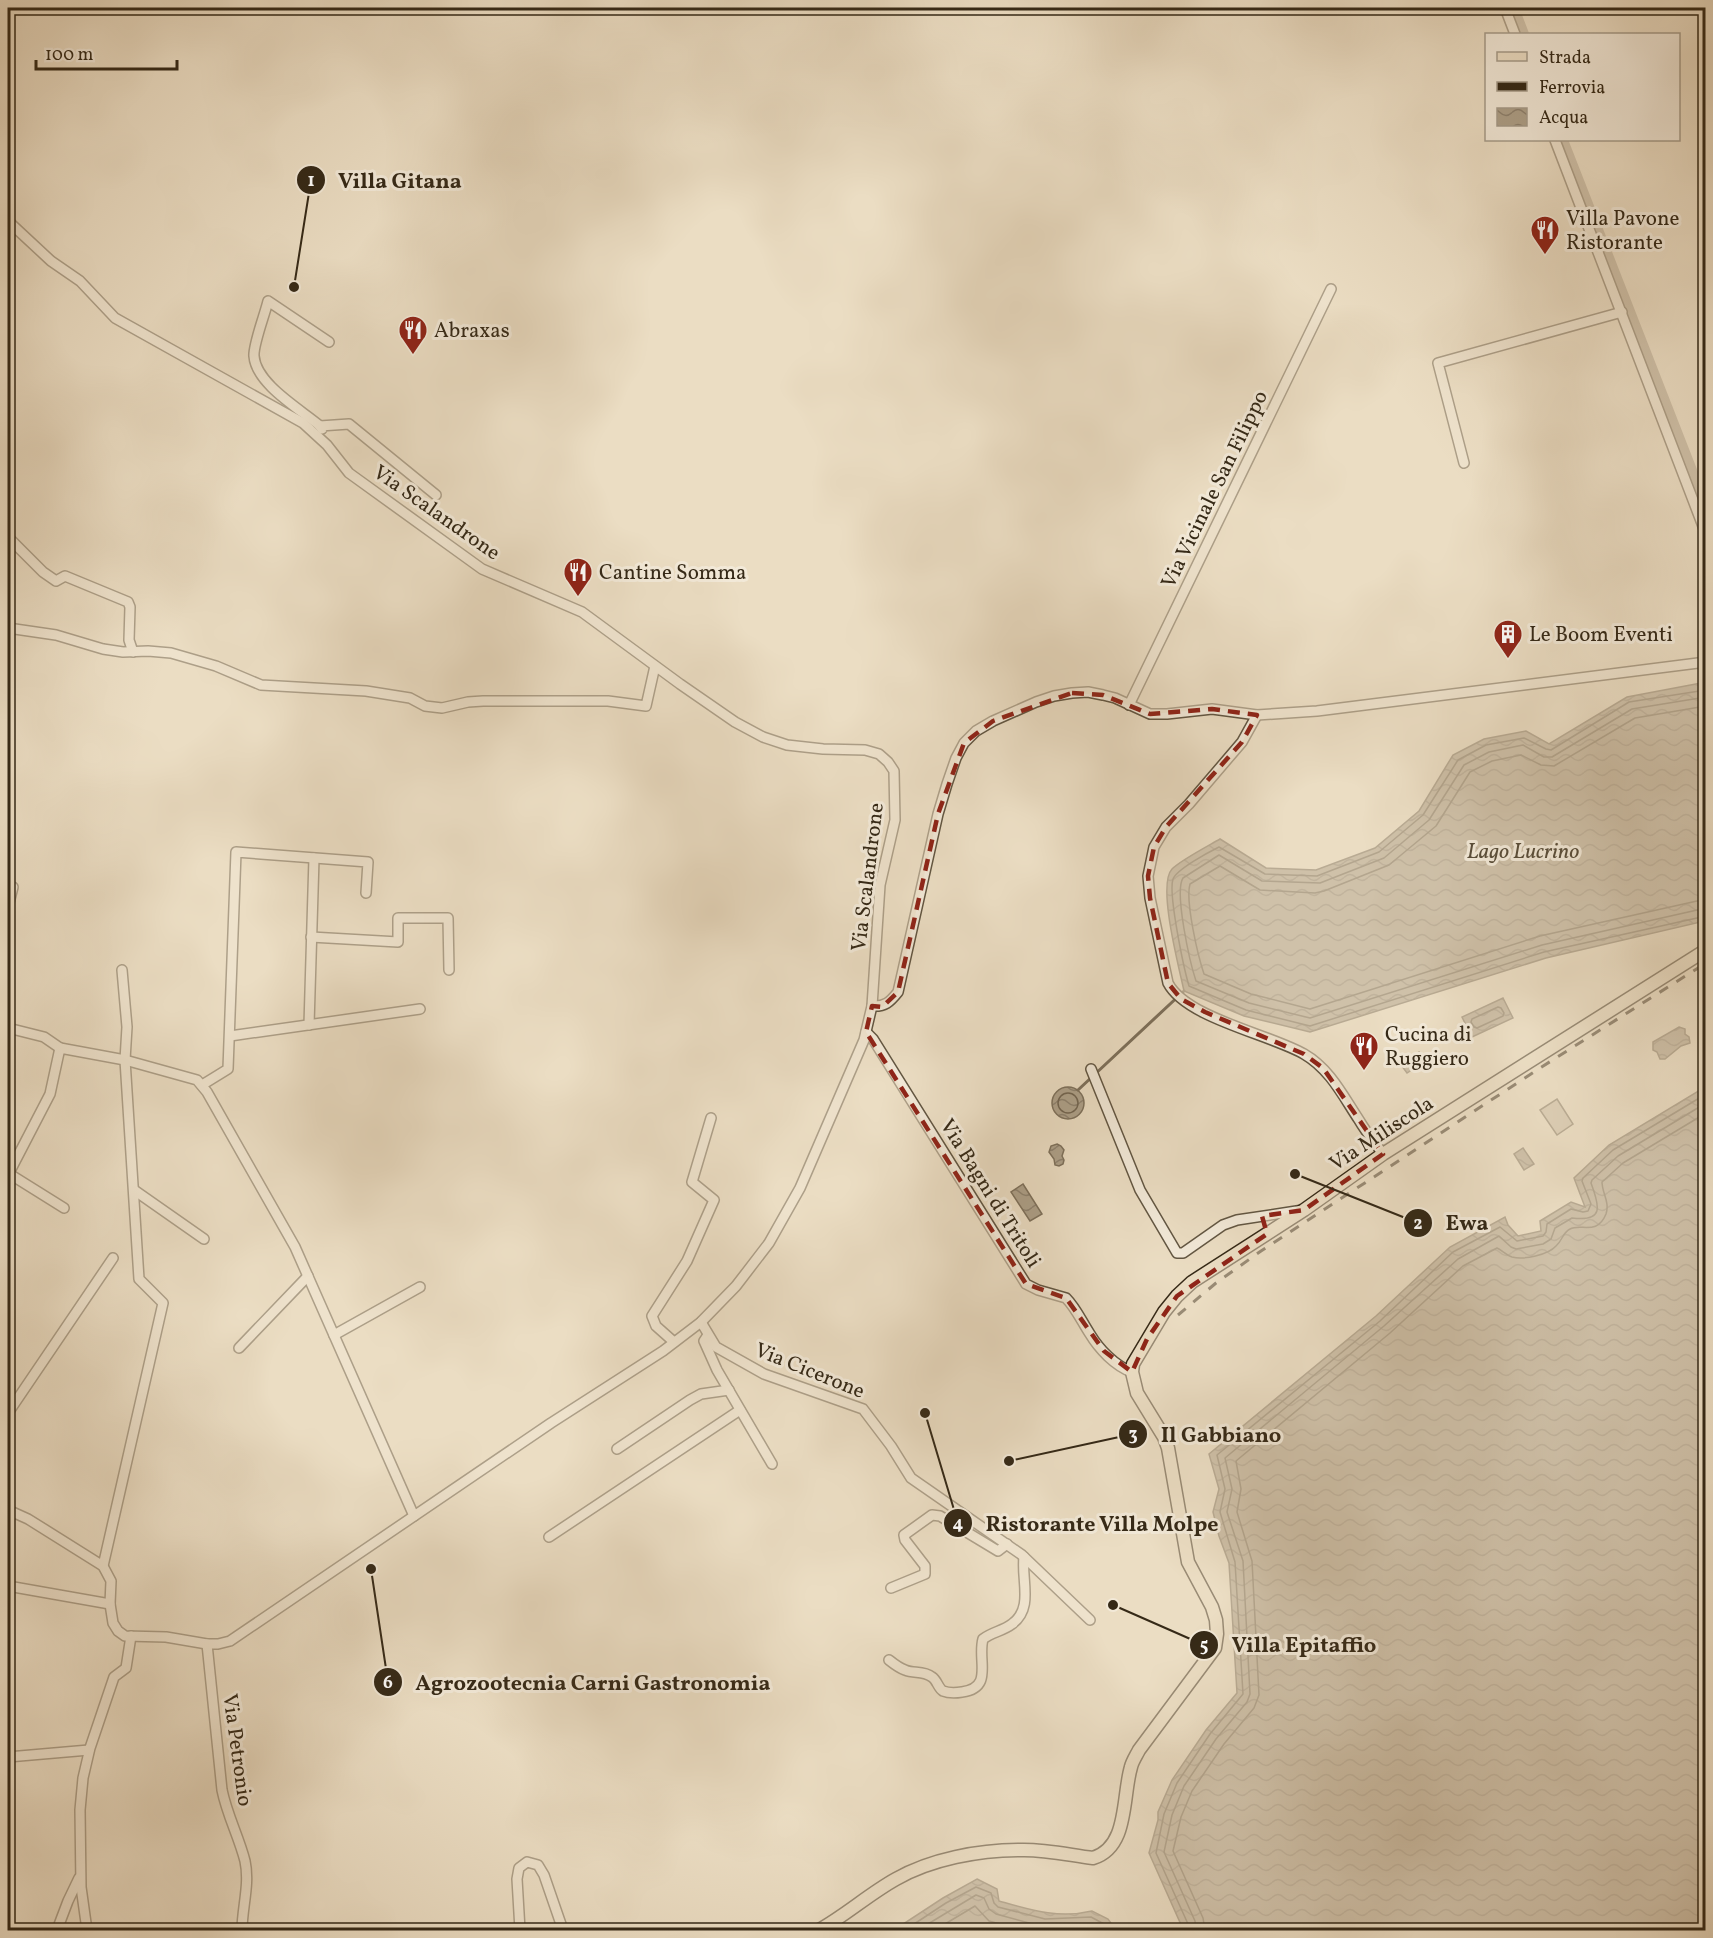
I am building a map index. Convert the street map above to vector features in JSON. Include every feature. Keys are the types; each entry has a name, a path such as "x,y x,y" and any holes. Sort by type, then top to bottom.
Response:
{"main road":[{"name":"Via Miliscola","path":"1132,1372 1133,1364 1147,1339 1177,1296 1192,1282 1304,1210 1383,1154 1706,950"},
{"path":"819,1930 842,1917 893,1880 922,1865 962,1856 1020,1850 1093,1858 1103,1855 1112,1848 1119,1831 1131,1766 1139,1750 1215,1648 1217,1634 1212,1607 1188,1562 1168,1448 1164,1437 1137,1393 1132,1372"}],"street":[{"path":"1505,8 1515,33"},
{"path":"1555,141 1706,534"},
{"name":"Via Scalandrone","path":"8,221 51,261 80,281 116,318 303,423 327,445 349,473 482,569 582,612 735,722 763,737 787,745 866,750 879,754 894,771 895,820 880,885 872,1006 866,1032 800,1188 774,1234 736,1286 701,1322 674,1342 230,1641 207,1644"},
{"name":"Via Vicinale San Filippo","path":"1129,705 1331,289"},
{"path":"327,445 320,426 266,382 258,370 254,354 268,301 329,342"},
{"path":"1464,463 1438,363 1622,312"},
{"path":"320,426 349,424 436,495"},
{"path":"8,537 43,572 56,580 65,576 128,603 130,607 129,640 133,652"},
{"path":"8,628 56,635 103,649 171,653 216,666 261,685 366,691 410,698 425,706 442,708 468,702 500,701 608,701 646,706 655,666"},
{"path":"872,1006 882,1007 898,992 938,814 956,758 964,743 976,731 993,721 1036,702 1054,696 1088,692 1115,698 1150,714 1212,709 1257,715 1329,710 1706,662"},
{"path":"1257,715 1242,742 1189,804 1166,826 1154,847 1148,876 1150,898 1168,983 1172,991 1182,999 1205,1012 1304,1054 1323,1068 1383,1154"},
{"path":"202,1085 228,1069 236,852 368,862 366,893"},
{"path":"309,1025 314,858"},
{"path":"8,907 13,888"},
{"path":"311,938 398,942 398,918 448,918 449,970"},
{"path":"103,1566 163,1303 139,1279 125,1060 127,1027 122,970"},
{"path":"230,1036 420,1008"},
{"path":"8,1028 44,1037 60,1048 125,1060 197,1080 202,1085 295,1246 414,1516"},
{"name":"Via Bagni di Tritoli","path":"866,1032 873,1039 1026,1284 1066,1298 1091,1337 1104,1352 1132,1372"},
{"path":"60,1048 50,1094 8,1174 64,1208"},
{"path":"1093,1074 1140,1191 1177,1253 1183,1253 1223,1225 1237,1220 1304,1210"},
{"path":"674,1342 656,1326 652,1316 687,1261 714,1200 692,1182 711,1118"},
{"path":"134,1190 204,1239"},
{"path":"1263,1216 1267,1234"},
{"path":"8,1413 113,1258"},
{"path":"239,1348 308,1276"},
{"path":"334,1335 420,1287"},
{"name":"Via Cicerone","path":"701,1322 716,1347 764,1374 863,1409 891,1446 911,1478 1024,1557 1090,1620"},
{"path":"708,1335 704,1341 717,1370 772,1464"},
{"path":"617,1449 701,1394 729,1390"},
{"path":"549,1537 740,1410"},
{"path":"8,1510 28,1519 103,1566 111,1581 113,1623 125,1636 166,1637 207,1644"},
{"path":"891,1588 925,1574 925,1566 905,1540 904,1535 932,1515 940,1516 998,1551 1007,1544"},
{"path":"889,1660 906,1671 921,1672 934,1678 941,1690 945,1692 970,1691 981,1679 983,1639 1005,1629 1022,1614 1025,1605 1024,1557"},
{"path":"8,1586 111,1604"},
{"path":"87,1930 80,1875 82,1778 114,1677 126,1668 131,1636"},
{"name":"Via Petronio","path":"207,1644 222,1790 245,1862 247,1876 242,1930"},
{"path":"8,1757 89,1750"},
{"path":"520,1930 517,1879 519,1868 527,1862 538,1865 544,1875 563,1930"},
{"path":"57,1930 80,1875"}],"highlighted area":[{"path":"1072,693 1103,695 1150,714 1212,709 1257,715 1242,742 1166,827 1154,847 1148,876 1150,898 1168,983 1181,999 1205,1012 1304,1054 1323,1068 1383,1154 1304,1210 1262,1216 1267,1234 1177,1296 1147,1339 1132,1372 1104,1351 1066,1298 1026,1284 866,1032 872,1006 882,1007 898,992 938,814 964,743 993,721"}],"shaded area":[{"path":"1557,1099 1573,1124 1557,1135 1540,1110"}],"water":[{"name":"Lago Lucrino","path":"1706,684 1705,921 1546,958 1310,1032 1244,1016 1184,991 1170,927 1168,878 1172,869 1195,853 1220,839 1266,868 1316,870 1375,848 1419,811 1453,755 1484,739 1526,731 1549,744 1627,697"},
{"path":"1503,998 1513,1018 1472,1037 1462,1017"},
{"path":"1679,1027 1685,1029 1690,1043 1681,1046 1665,1059 1660,1059 1657,1052 1653,1050 1653,1042"},
{"path":"1419,1052 1425,1061 1407,1073 1401,1065"},
{"path":"1068,1087 1079,1092 1084,1103 1079,1114 1068,1119 1057,1114 1052,1103 1057,1092"},
{"path":"1705,1087 1705,1930 1182,1930 1149,1853 1158,1812 1172,1780 1206,1730 1237,1693 1229,1563 1213,1512 1219,1489 1209,1454 1376,1316 1450,1247 1505,1217 1508,1225 1518,1236 1541,1231 1540,1221 1571,1202 1585,1207 1574,1178 1609,1145"},
{"path":"1057,1144 1064,1150 1063,1164 1059,1166 1055,1165 1049,1152 1051,1146"},
{"path":"1523,1148 1534,1164 1524,1170 1514,1154"},
{"path":"1023,1184 1042,1214 1030,1221 1011,1192"},
{"path":"977,1879 997,1889 999,1901 1057,1914 1092,1911 1108,1919 1116,1930 894,1930"}],"waterway":[{"path":"1514,8 1524,33"},
{"path":"1563,141 1706,506"},
{"path":"1078,1090 1184,991"}],"railway":[{"path":"1178,1315 1216,1283 1261,1251 1540,1068 1706,963"}],"place":[{"name":"Villa Pavone Ristorante","path":"1545,256"},
{"name":"Villa Gitana","path":"294,287"},
{"name":"Abraxas","path":"413,356"},
{"name":"Cantine Somma","path":"578,598"},
{"name":"Le Boom Eventi","path":"1508,660"},
{"name":"Cucina di Ruggiero","path":"1364,1072"},
{"name":"Ewa","path":"1295,1174"},
{"name":"Ristorante Villa Molpe","path":"925,1413"},
{"name":"Il Gabbiano","path":"1009,1461"},
{"name":"Agrozootecnia Carni Gastronomia","path":"371,1569"},
{"name":"Villa Epitaffio","path":"1113,1605"}]}
